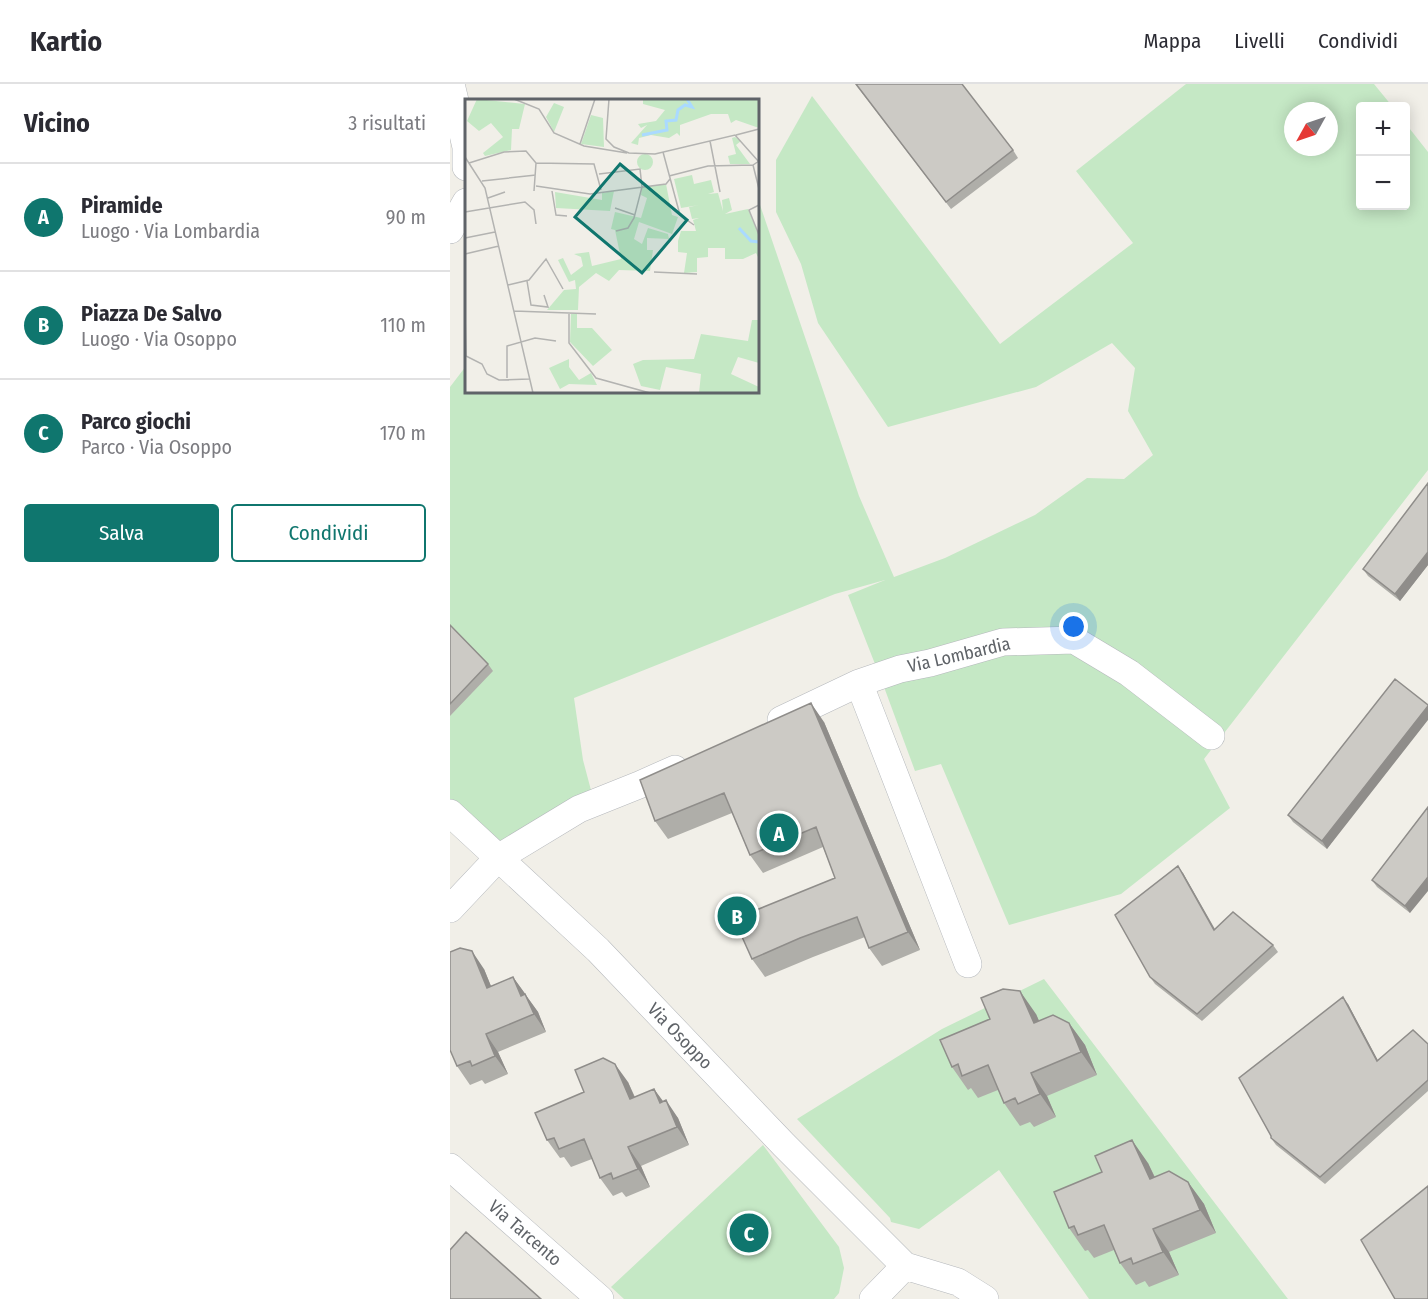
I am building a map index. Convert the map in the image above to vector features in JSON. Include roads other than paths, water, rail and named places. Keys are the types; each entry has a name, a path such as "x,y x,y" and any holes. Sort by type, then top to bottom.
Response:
{"street":[{"path":"451,84 465,143"},
{"path":"450,230 465,204"},
{"name":"Via Lombardia","path":"759,730 859,683 900,669 930,663 1003,642 1074,640 1129,673 1211,736"},
{"path":"859,683 968,964"},
{"path":"450,909 498,858 579,809 693,760"},
{"name":"Via Osoppo","path":"450,813 598,950 784,1145 905,1266"},
{"name":"Via Tarcento","path":"450,1167 600,1299"},
{"path":"873,1299 905,1266 958,1282 985,1299"}],"place":[{"name":"Piramide","path":"779,833"},
{"name":"Piazza De Salvo","path":"737,916"},
{"name":"Parco giochi","path":"749,1233"}]}
